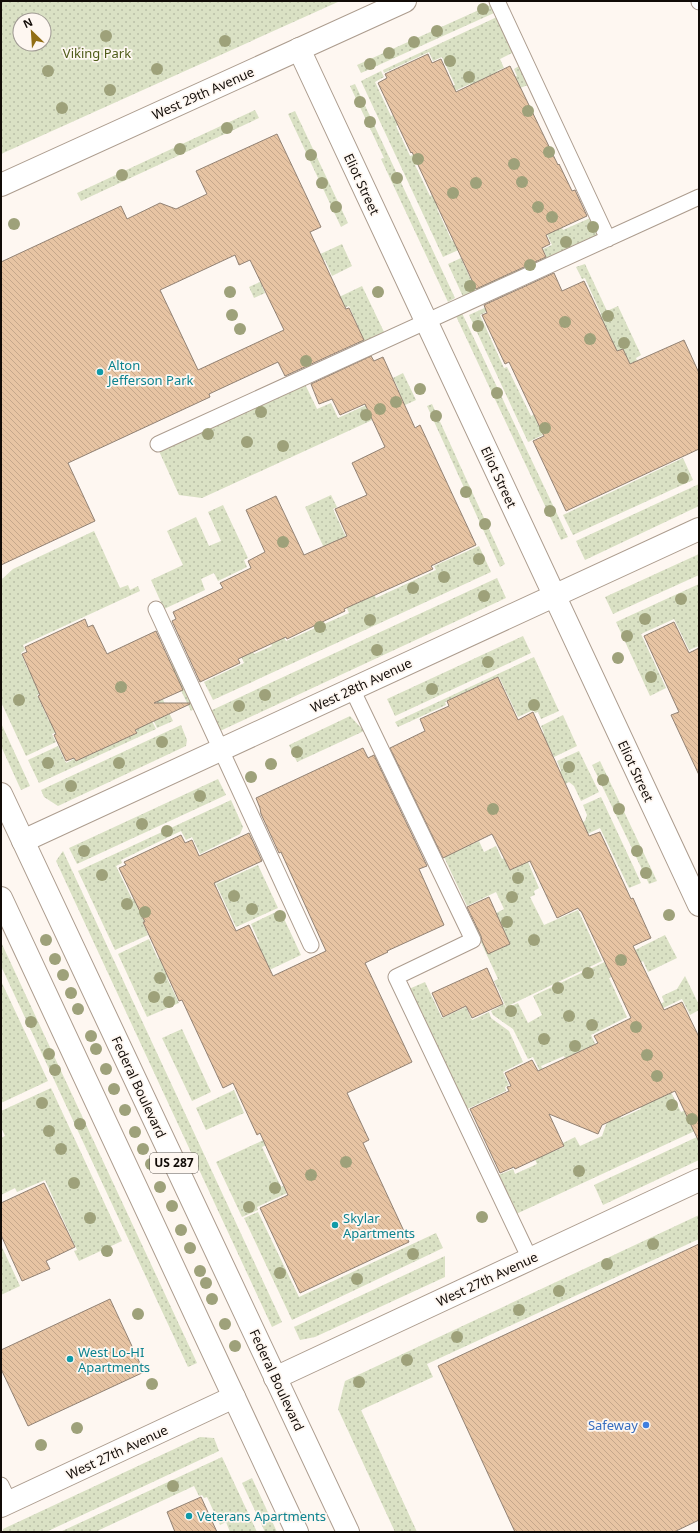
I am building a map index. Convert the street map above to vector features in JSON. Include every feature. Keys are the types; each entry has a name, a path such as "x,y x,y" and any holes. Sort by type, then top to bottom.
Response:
{"street":[{"name":"West 29th Avenue","path":"1,185 405,1"},
{"name":"Eliot Street","path":"299,49 699,906"},
{"name":"West 28th Avenue","path":"23,841 699,529"},
{"name":"Federal Boulevard","path":"1,794 348,1532"},
{"name":"US 287","path":"1,898 297,1532"},
{"name":"West 27th Avenue","path":"275,1378 699,1180"},
{"name":"West 27th Avenue","path":"4,1498 234,1397"}],"lane":[{"path":"497,1 608,239"},
{"path":"158,444 699,197"},
{"path":"156,609 311,945"},
{"path":"352,689 473,940 396,977 530,1259"}],"green space":[{"name":"Viking Park","path":"1,1 340,1 1,154"},
{"path":"490,5 494,13 361,73 357,65"},
{"path":"497,17 514,52 500,59 504,68 497,71 503,83 517,76 514,69 519,66 528,85 520,88 473,89 470,84 448,94 446,89 455,85 442,57 433,61 429,52 384,73 383,70"},
{"path":"381,71 384,77 375,82 391,116 401,112 406,121 396,126 410,156 420,152 425,161 415,165 430,196 438,193 444,205 437,209 452,241 461,238 465,247 443,257 361,81"},
{"path":"355,84 455,298 448,302 381,159 384,158 350,86"},
{"path":"255,110 259,118 81,201 77,193"},
{"path":"295,111 348,223 341,227 288,114"},
{"path":"549,199 563,230 590,218 603,238 465,301 448,264 461,258 471,280 479,277 483,285 546,256 543,249 552,245 539,217"},
{"path":"342,244 352,266 332,276 325,260 313,265 312,263 262,286 265,293 254,298 249,287"},
{"path":"585,264 607,311 618,306 641,355 636,358 638,363 603,379 569,329 601,314 585,278 582,279 576,267"},
{"path":"543,281 544,284 480,315 504,368 507,367 531,416 638,366 648,386 528,442 469,315"},
{"path":"362,286 385,334 359,346 354,334 360,331 349,306 344,308 335,299"},
{"path":"461,311 568,537 561,540 455,314"},
{"path":"403,373 416,400 202,498 179,495 158,449 304,382 317,409 331,403 338,418 399,390 393,378"},
{"path":"432,404 505,564 500,567 427,406"},
{"path":"683,458 693,480 573,535 563,515"},
{"path":"699,484 699,506 585,560 576,541"},
{"path":"331,495 337,507 333,509 347,539 325,550 305,507"},
{"path":"223,505 248,558 244,560 247,567 218,581 214,573 201,579 205,590 164,609 151,580 183,565 167,531 196,517 209,546 221,541 208,512"},
{"path":"94,531 120,588 128,585 130,590 138,586 140,591 23,645 25,650 21,653 28,670 34,667 45,691 37,695 49,721 54,719 59,731 52,734 56,742 26,756 1,702 1,580 13,569"},
{"path":"479,546 491,572 213,700 204,682 244,663 240,654 251,649 254,654 272,646 269,639 282,633 286,641 349,613 345,604 372,591 376,598 436,570 434,566"},
{"path":"699,554 699,575 613,614 605,597"},
{"path":"497,578 506,598 220,731 210,711"},
{"path":"699,584 699,646 689,650 674,619 641,634 666,688 650,696 616,622"},
{"path":"523,636 531,653 395,716 387,699"},
{"path":"534,657 559,711 541,719 538,712 535,713 533,710 518,717 499,677 445,702 446,705 398,727 395,722"},
{"path":"164,660 173,664 194,709 191,711 172,672 157,687 173,721 157,728 132,674"},
{"path":"563,715 577,746 554,757 550,749 538,755 530,740 544,733 541,726"},
{"path":"350,716 364,731 297,762 289,745"},
{"path":"152,721 156,729 39,783 28,760 58,746 66,763 74,759 76,761 137,733 135,728"},
{"path":"1,723 30,786 21,790 1,746"},
{"path":"181,725 187,740 186,746 58,806 44,797 41,790"},
{"path":"579,751 599,792 581,801 574,786 569,782 559,788 462,817 561,771 557,761"},
{"path":"600,761 657,881 649,884 592,765"},
{"path":"218,779 226,795 77,864 69,848"},
{"path":"601,797 641,883 629,888 600,828 528,862 539,888 534,891 535,895 530,897 544,925 578,910 602,961 506,1007 494,981 498,979 473,925 504,909 496,892 467,906 444,857 479,841 484,852 496,846 502,859 585,821 587,815 583,805"},
{"path":"231,800 243,827 240,834 200,854 192,837 186,840 181,831 121,860 122,863 116,866 132,899 201,873 224,879 143,922 148,935 115,950 78,871"},
{"path":"63,851 282,1322 272,1327 56,861"},
{"path":"258,865 278,908 236,927 216,884"},
{"path":"280,910 301,955 261,974 248,947 259,942 251,924"},
{"path":"665,935 677,958 648,972 643,961 609,978 627,1017 591,1035 601,1056 567,1063 564,1056 541,1066 548,1080 545,1081 533,1057 528,1059 513,1029 493,1015 491,1011 504,1004 506,1008 518,1003 528,1023 542,1015 533,996 634,948 635,950"},
{"path":"149,939 158,959 165,955 174,974 167,978 179,1003 147,1017 118,954"},
{"path":"1,942 197,1363 188,1367 1,966"},
{"path":"685,976 699,1005 699,1010 690,1015 682,999 655,1012 652,1008 664,1002 662,996 677,989"},
{"path":"1,981 48,1081 1,1103"},
{"path":"425,982 442,1018 466,1007 472,1020 489,1012 491,1018 509,1031 523,1062 503,1072 509,1085 505,1087 506,1091 465,1110 409,989"},
{"path":"182,1029 211,1092 192,1101 162,1038"},
{"path":"51,1088 122,1241 79,1261 74,1251 77,1250 45,1180 17,1192 15,1188 1,1195 1,1138 5,1136 1,1127 1,1111"},
{"path":"669,1088 681,1112 699,1104 699,1129 514,1215 496,1176 513,1169 515,1174 537,1164 534,1157 551,1149 552,1152 564,1147 563,1143 575,1137 580,1146 602,1136 607,1122 618,1112 621,1118 641,1109 638,1102"},
{"path":"234,1090 244,1113 206,1130 196,1108"},
{"path":"339,1105 341,1110 262,1147 281,1187 364,1148 367,1156 257,1207 258,1210 242,1217 216,1162"},
{"path":"699,1136 699,1160 603,1205 594,1185"},
{"path":"258,1212 299,1297 436,1233 443,1248 292,1320 244,1218"},
{"path":"699,1215 699,1239 427,1364 433,1377 361,1410 417,1532 395,1532 338,1409 345,1381"},
{"path":"1,1245 20,1286 1,1295"},
{"path":"445,1256 445,1277 315,1337 300,1340 294,1327"},
{"path":"200,1437 214,1438 219,1451 46,1532 3,1532 3,1529"},
{"path":"222,1457 257,1532 230,1532 226,1522 220,1525 207,1497 204,1498 202,1495 199,1496 194,1486 95,1532 60,1532"},
{"path":"252,1478 277,1532 265,1532 242,1483"}],"building":[{"path":"428,54 432,63 441,59 456,92 510,66 558,165 559,164 572,191 575,190 587,216 546,235 550,244 542,248 546,257 476,289 378,83 387,78 385,74"},
{"path":"277,134 321,227 310,232 346,309 349,308 364,340 285,376 278,362 209,394 210,397 68,463 95,521 1,565 1,262 121,206 127,219 160,203 176,209 207,194 196,171","holes":["235,255 239,265 250,260 284,330 198,370 160,290"]},
{"path":"554,273 562,291 584,281 617,351 623,349 630,364 684,340 699,373 699,449 566,511 533,441 544,436 509,362 505,364 482,315 487,313 484,305"},
{"path":"371,356 374,361 383,357 415,428 420,425 476,545 431,566 433,569 344,609 345,611 287,639 286,637 238,659 240,663 200,682 172,621 176,619 173,612 223,588 220,583 251,568 248,561 265,552 246,510 276,496 304,555 347,536 335,509 367,495 352,463 385,447 365,404 340,415 332,399 319,404 311,384"},
{"path":"85,619 88,627 93,625 107,654 156,631 183,690 154,703 190,704 135,730 137,733 76,761 74,758 66,761 54,735 56,734 38,696 40,695 22,654 27,652 25,647"},
{"path":"674,622 689,653 699,648 699,775 671,715 679,712 644,636"},
{"path":"498,677 518,720 533,712 589,836 600,832 631,899 633,898 651,938 633,946 664,1010 682,1002 699,1037 699,1142 675,1091 602,1125 598,1134 549,1114 564,1146 515,1169 514,1167 500,1173 470,1109 509,1091 507,1087 511,1086 505,1073 532,1060 538,1071 598,1043 594,1036 631,1018 581,911 578,908 557,918 530,861 510,870 492,834 443,858 390,748 425,731 420,719 449,706 447,701"},
{"path":"363,748 368,758 374,755 427,866 419,869 444,925 387,951 388,952 365,963 412,1062 347,1093 369,1140 363,1143 409,1242 300,1293 260,1208 288,1195 260,1133 257,1135 233,1083 223,1088 182,1000 179,1001 143,922 145,922 119,868 126,865 124,862 181,835 185,843 192,840 199,856 249,833 262,861 214,883 236,931 249,925 273,976 326,951 281,852 279,853 261,814 256,798"},
{"path":"489,897 510,944 488,954 467,907"},
{"path":"487,968 503,1004 472,1018 466,1006 443,1017 432,993"},
{"path":"44,1183 75,1247 46,1261 50,1269 22,1281 1,1235 1,1203"},
{"path":"699,1244 699,1520 674,1532 515,1532 438,1366"},
{"name":"West Lo-HI Apartments","path":"110,1299 144,1372 28,1426 1,1369 1,1350"},
{"name":"Veterans Apartments","path":"201,1497 217,1532 175,1532 167,1512"}],"place":[{"name":"Alton Jefferson Park","path":"100,372"},
{"name":"Skylar Apartments","path":"335,1225"},
{"name":"West Lo-HI Apartments","path":"70,1359"},
{"name":"Safeway","path":"646,1425"},
{"name":"Veterans Apartments","path":"189,1516"}]}
